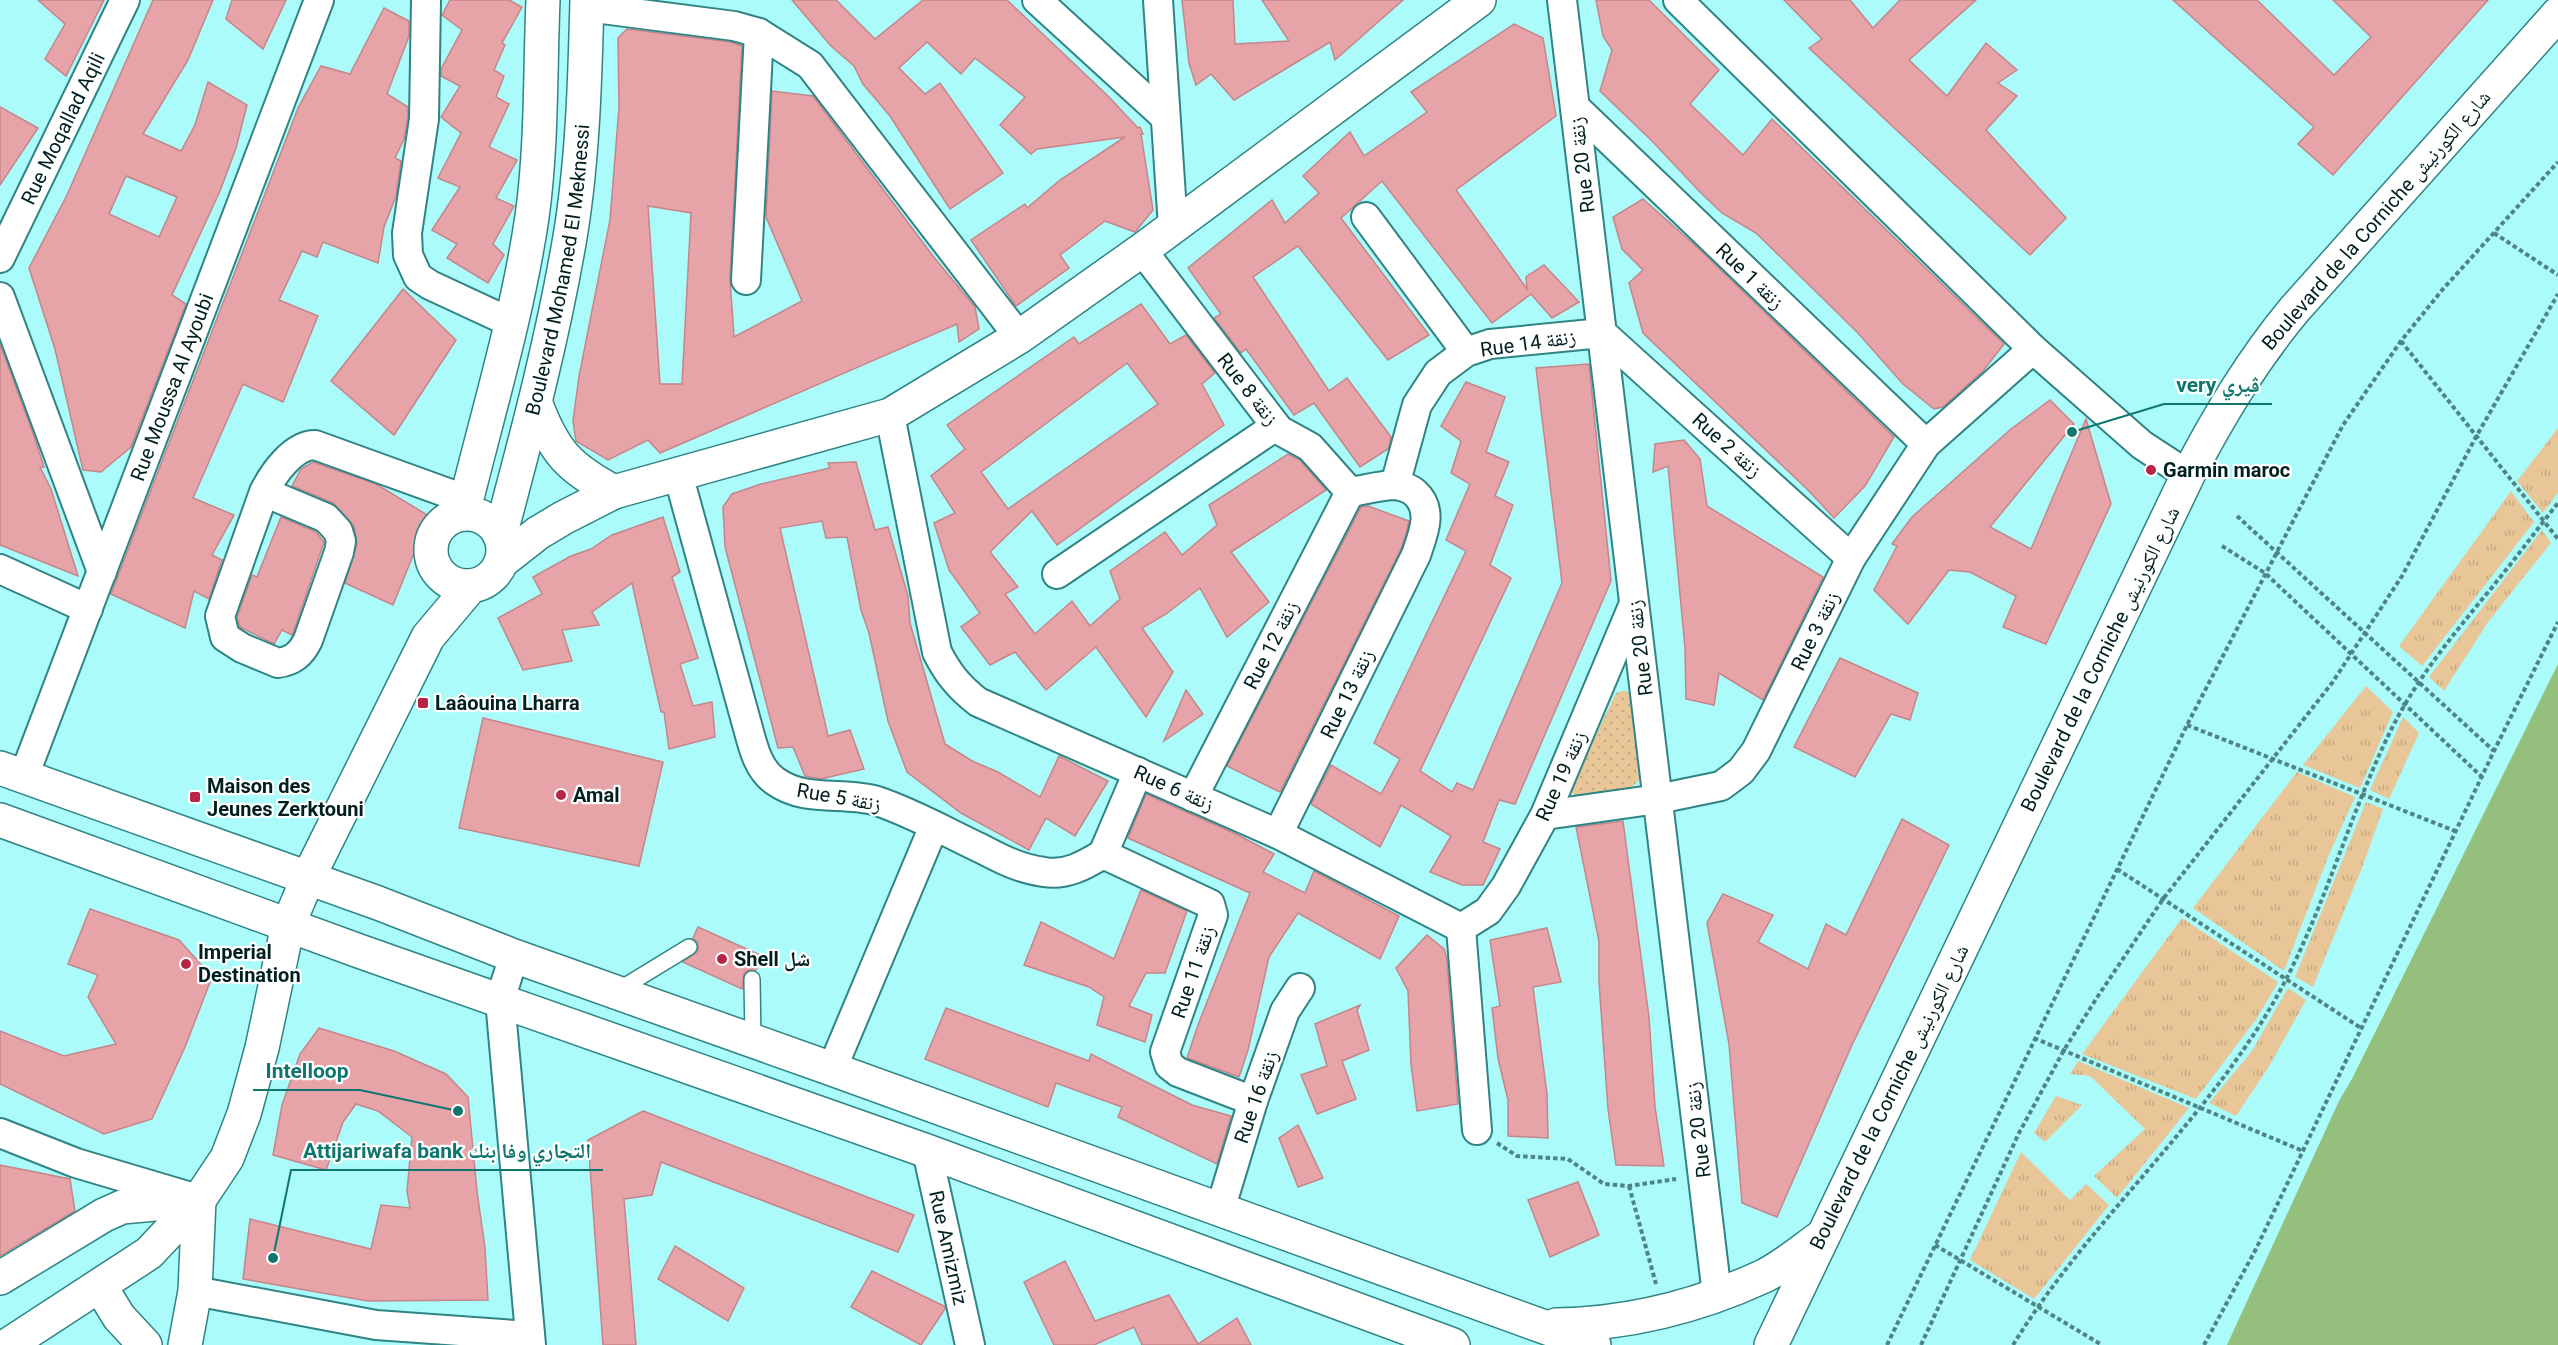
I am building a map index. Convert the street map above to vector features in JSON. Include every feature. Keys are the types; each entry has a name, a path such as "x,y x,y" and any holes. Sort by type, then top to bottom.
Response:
{"main road":[{"name":"Boulevard Mohamed El Meknessi","path":"465,507 512,323 532,215 541,130 543,0"},
{"path":"501,547 538,533 614,492 890,416 1018,337 1142,250 1479,0"},
{"name":"Boulevard Mohamed El Meknessi","path":"501,547 536,404 569,240 577,183 587,4"},
{"name":"Boulevard de la Corniche شارع الكورنيش","path":"1771,1345 2188,475 2233,392 2282,325 2558,14"},
{"path":"536,404 545,429 573,467 614,492"},
{"path":"465,507 491,523 501,547 494,574 484,582 471,586 457,585 444,579 435,568 430,555 432,540 438,527 465,507"},
{"path":"428,637 433,612 435,568"},
{"path":"8,1345 149,1253 199,1200 227,1158 244,1114 277,982 288,925 308,878 428,637 471,586"},
{"path":"12,772 308,878 514,956 1594,1345"},
{"path":"0,820 288,925 927,1151 1452,1345"},
{"path":"0,1278 104,1215 122,1207 199,1200"},
{"path":"185,1345 195,1291 199,1200"},
{"path":"1539,1325 1597,1323 1664,1311 1717,1295 1766,1275 1822,1236"},
{"path":"100,1286 119,1317 146,1345"}],"street":[{"name":"Rue Moqallad Aqili","path":"0,258 125,0"},
{"name":"Rue Moussa Al Ayoubi","path":"12,772 88,609 319,0"},
{"path":"426,0 424,119 407,233 408,255 418,277 430,285 512,323"},
{"path":"1037,0 1165,117"},
{"path":"1158,0 1173,227"},
{"name":"Rue 20 زنقة","path":"1562,0 1717,1295"},
{"path":"1678,0 2033,349 2142,445 2188,475"},
{"path":"587,4 734,26 759,33 810,65 1018,337"},
{"path":"746,280 759,33"},
{"name":"Rue 1 زنقة","path":"1575,107 1926,444"},
{"path":"1366,217 1466,352"},
{"name":"Rue 8 زنقة","path":"1142,250 1276,426 1287,435 1310,447 1350,492"},
{"path":"0,297 102,572"},
{"name":"Rue 14 زنقة","path":"1395,485 1417,405 1438,373 1466,352 1490,344 1602,333"},
{"name":"Rue 2 زنقة","path":"1602,333 1851,558"},
{"name":"Rue 3 زنقة","path":"1545,815 1658,799 1721,786 1741,771 1756,751 1851,558 1926,444 2033,349"},
{"name":"Rue 6 زنقة","path":"890,416 937,652 947,672 959,687 978,702 1278,834 1461,928"},
{"path":"1057,574 1276,426"},
{"path":"264,492 326,518 338,531 340,541 335,565 303,650 294,658 278,663 242,648 225,637 220,616 264,492 270,480 285,462 306,445 315,445 465,507"},
{"name":"Rue 5 زنقة","path":"678,474 746,721 758,759 767,774 776,782 793,790 875,801 934,826 1020,868 1059,873 1085,865 1103,854"},
{"path":"1350,492 1395,485"},
{"name":"Rue 13 زنقة","path":"1278,834 1416,555 1426,522 1426,509 1412,490 1395,485"},
{"name":"Rue 12 زنقة","path":"1193,797 1350,492"},
{"path":"0,569 88,609"},
{"name":"Rue 19 زنقة","path":"1461,928 1488,911 1506,886 1545,815 1634,604"},
{"path":"1103,854 1138,772"},
{"path":"832,1069 934,826"},
{"name":"Rue 11 زنقة","path":"1103,854 1210,904 1213,915 1165,1052 1167,1060 1178,1072 1253,1101"},
{"path":"1461,928 1477,1130"},
{"path":"195,1291 376,1325 530,1341 500,1000 514,956"},
{"name":"Rue 16 زنقة","path":"1220,1209 1253,1101 1286,1011 1300,988"},
{"path":"0,1133 76,1163 199,1200"},
{"name":"Rue Amizmiz","path":"927,1151 970,1345"}],"lane":[{"path":"616,992 689,946"},
{"path":"752,979 753,1041"}],"path":[{"path":"1887,1345 2187,725 2343,425 2401,341 2443,289 2558,162"},
{"path":"2494,233 2558,275"},
{"path":"1921,1345 2019,1133 2064,1050 2163,899 2352,655 2402,576 2477,435 2558,294"},
{"path":"2401,341 2558,539"},
{"path":"2013,1345 2056,1281 2199,1107 2246,1046 2286,979 2363,795 2405,705 2445,645 2558,503"},
{"path":"2237,516 2494,751"},
{"path":"2222,546 2265,573 2482,777"},
{"path":"2204,1345 2256,1249 2455,831 2558,622"},
{"path":"2187,725 2455,831"},
{"path":"2117,869 2361,1028"},
{"path":"2034,1038 2303,1151"},
{"path":"1477,1130 1517,1156 1568,1159 1604,1184 1629,1186 1703,1175"},
{"path":"1629,1186 1664,1311"},
{"path":"1935,1245 2102,1345"}],"green space":[{"path":"2558,428 2558,493 2543,513 2517,481"},
{"path":"2511,491 2534,522 2422,666 2399,646"},
{"path":"2542,530 2551,543 2488,622 2444,691 2429,677"},
{"path":"2366,686 2393,712 2360,788 2303,765"},
{"path":"1627,691 1633,701 1639,780 1632,787 1581,799 1570,791 1616,693"},
{"path":"2403,717 2419,733 2389,799 2370,790"},
{"path":"2297,772 2355,797 2328,857 2284,971 2193,908"},
{"path":"2366,802 2383,809 2363,865 2313,987 2295,977"},
{"path":"2182,918 2278,982 2257,1018 2196,1099 2082,1054"},
{"path":"2288,988 2306,1000 2268,1068 2236,1116 2209,1103 2252,1051"},
{"path":"2078,1061 2189,1108 2117,1198 2094,1176 2145,1129 2090,1076 2070,1074"},
{"path":"2056,1096 2082,1105 2045,1142 2034,1133"},
{"path":"2021,1152 2070,1200 2086,1184 2109,1205 2034,1299 1970,1260"}],"shaded area":[{"path":"2558,664 2558,1345 2227,1345 2339,1101"}],"building":[{"path":"38,0 104,0 66,76 45,59 65,24"},
{"path":"153,0 213,0 188,60 143,134 181,151 195,125 208,82 247,105 236,148 220,191 172,295 186,304 131,447 101,472 83,470 55,349 29,268 67,195","holes":["126,176 177,197 159,237 109,214"]},
{"path":"232,0 286,0 263,49 226,19"},
{"path":"450,0 509,0 522,7 502,43 505,45 494,70 504,76 496,97 509,104 489,147 517,160 496,198 514,206 493,244 504,255 488,283 447,258 457,244 432,230 460,187 438,178 461,133 441,117 460,86 441,76 441,69 462,30 442,15"},
{"path":"792,0 836,0 875,39 923,0 1007,0 1108,96 1138,128 1140,127 1143,134 1141,134 1153,210 1135,232 1105,221 1060,255 1069,268 1016,306 971,240 1025,204 1027,208 1060,180 1125,137 1037,149 1031,154 1000,125 1025,97 975,58 961,74 927,42 899,68 925,94 940,83 1003,173 950,209 890,116 863,84 854,66 831,46"},
{"path":"1182,0 1233,0 1235,44 1289,41 1262,0 1403,0 1335,60 1330,42 1234,100 1211,74 1196,85 1189,63"},
{"path":"1596,0 1649,0 1719,70 1690,104 1743,155 1772,119 2004,344 1983,371 1943,407 1934,409 1903,384 1857,332 1756,233 1722,213 1700,192 1600,91 1612,50 1603,36"},
{"path":"1784,0 1850,0 1873,28 1900,0 1976,0 1909,60 1947,96 1986,43 2017,70 1998,83 2017,96 1986,130 2066,218 2030,255 1809,48 1822,39"},
{"path":"2173,0 2257,0 2334,75 2371,37 2333,0 2488,0 2333,175 2298,144 2314,127"},
{"path":"384,8 409,21 409,36 387,94 408,107 408,118 404,139 395,158 401,161 396,196 384,227 378,263 323,242 317,257 302,251 279,300 318,316 283,402 243,384 193,498 234,515 212,555 222,560 209,599 194,591 185,628 111,594 298,108 321,66 350,74"},
{"path":"1514,24 1543,38 1556,116 1456,190 1527,289 1526,277 1544,265 1579,302 1552,318 1531,294 1492,323 1382,181 1341,218 1429,335 1388,360 1298,246 1253,277 1329,391 1347,378 1391,437 1388,449 1360,467 1314,403 1294,415 1246,349 1241,353 1214,318 1221,314 1188,268 1272,200 1285,223 1319,193 1303,176 1350,132 1364,156 1427,112 1411,92"},
{"path":"627,29 731,42 742,46 730,279 734,337 802,301 766,217 772,91 813,96 933,256 975,307 979,329 959,342 957,324 660,453 648,440 608,460 576,441 573,421 579,376 610,220 619,107 618,38","holes":["648,206 691,213 682,384 660,384"]},
{"path":"0,107 38,128 0,185"},
{"path":"1643,199 1697,247 1894,437 1865,486 1834,518 1808,490 1643,333 1629,283 1643,270 1622,249 1613,217"},
{"path":"403,289 456,340 394,435 331,381"},
{"path":"1141,304 1170,344 1186,335 1215,373 1202,384 1224,425 1057,545 1032,511 990,552 1018,587 1005,594 1035,634 1072,601 1090,626 1120,599 1110,571 1165,532 1182,555 1217,525 1209,505 1288,454 1300,460 1326,490 1231,552 1269,602 1227,637 1200,588 1166,614 1142,628 1173,672 1146,717 1096,647 1046,690 1015,652 990,665 961,627 980,613 949,570 934,523 955,513 931,476 965,449 947,425 1074,337 1079,344","holes":["1127,363 1158,404 1008,509 981,472"]},
{"path":"0,344 34,436 44,467 40,467 51,489 78,576 0,545"},
{"path":"1589,364 1611,581 1515,804 1499,800 1483,842 1500,849 1483,885 1462,885 1430,872 1451,836 1401,805 1380,847 1311,804 1331,765 1381,794 1400,759 1374,743 1466,551 1446,540 1470,484 1451,473 1461,441 1441,426 1466,382 1505,397 1486,452 1509,462 1495,496 1513,505 1490,565 1511,578 1420,771 1452,792 1457,783 1473,790 1562,583 1536,368"},
{"path":"2050,400 2074,424 1990,527 2031,549 2086,419 2111,504 2046,644 2003,627 2016,596 1970,572 1949,570 1908,624 1874,590 1897,546 1892,544 1912,517 2011,429"},
{"path":"1684,440 1700,459 1707,506 1823,577 1763,700 1719,673 1714,705 1686,699 1685,648 1668,466 1653,472 1655,444"},
{"path":"313,462 376,484 429,516 393,605 345,583 357,544 354,526 333,503 292,486 301,469"},
{"path":"856,462 875,530 888,527 908,596 910,623 945,744 1040,797 1059,756 1108,781 1075,836 1046,818 1029,850 961,813 907,772 888,721 869,633 861,610 847,537 826,538 822,521 780,528 828,736 850,730 864,769 821,779 805,776 793,747 778,748 725,547 723,507 732,494 761,484 830,468 828,463"},
{"path":"1368,506 1409,521 1406,534 1401,549 1280,792 1227,766 1361,507"},
{"path":"281,517 316,532 324,542 293,633 292,635 282,630 274,644 240,627 237,617 252,575 257,577"},
{"path":"663,517 680,572 672,577 698,658 680,664 693,706 712,702 715,737 669,749 664,712 661,712 632,583 592,612 599,625 562,630 572,661 523,670 498,618 542,594 533,577 571,556 591,549 612,535"},
{"path":"1840,658 1918,693 1910,720 1891,714 1855,777 1794,747"},
{"path":"1186,690 1203,714 1164,741"},
{"name":"Amal","path":"483,718 663,762 639,866 459,828"},
{"path":"1146,794 1234,833 1274,854 1263,872 1305,893 1314,871 1399,916 1380,959 1298,913 1269,957 1248,1050 1239,1077 1187,1058 1250,893 1128,838"},
{"path":"1902,819 1949,845 1851,1047 1777,1217 1742,1203 1729,1044 1707,923 1723,894 1773,915 1758,942 1808,969 1826,924 1846,935"},
{"path":"1623,821 1649,1017 1655,1107 1664,1166 1616,1165 1608,1109 1599,982 1599,941 1576,827"},
{"path":"1141,890 1187,911 1165,973 1146,973 1129,1006 1152,1015 1145,1042 1097,1025 1104,997 1089,987 1024,965 1041,922 1114,959"},
{"path":"90,909 179,940 212,977 185,1047 152,1119 104,1134 0,1084 0,1031 64,1056 116,1044 88,997 98,975 68,964"},
{"path":"698,927 762,956 756,970 748,970 744,974 742,989 683,962 698,951 698,942 693,938"},
{"path":"1547,928 1561,982 1533,987 1547,1094 1548,1138 1508,1136 1508,1100 1498,1058 1492,1008 1500,1006 1490,940"},
{"path":"1427,935 1444,949 1447,959 1458,1104 1417,1111 1411,1064 1408,991 1396,968"},
{"path":"1360,1005 1357,1010 1369,1050 1342,1061 1356,1099 1317,1114 1301,1075 1327,1066 1315,1024"},
{"path":"946,1008 1089,1061 1091,1054 1192,1105 1231,1116 1217,1164 1118,1117 1122,1107 1056,1083 1048,1107 925,1059"},
{"path":"319,1028 394,1051 446,1074 468,1097 485,1248 488,1300 368,1301 243,1279 250,1219 371,1249 381,1205 410,1208 407,1191 412,1137 378,1111 356,1104 343,1122 326,1170 273,1155 282,1105 300,1054"},
{"path":"643,1111 914,1215 898,1252 661,1162 652,1195 624,1199 636,1345 603,1345 588,1140"},
{"path":"1298,1125 1323,1178 1298,1187 1279,1138"},
{"path":"0,1165 70,1179 75,1211 0,1256"},
{"path":"1578,1182 1599,1235 1550,1257 1528,1200"},
{"path":"675,1246 744,1288 728,1321 658,1279"},
{"path":"1065,1261 1095,1321 1169,1295 1198,1344 1237,1318 1251,1345 1142,1345 1134,1327 1094,1345 1054,1345 1024,1282"},
{"path":"872,1271 944,1306 945,1309 921,1345 851,1307"}],"place":[{"name":"very ڤيري","path":"2072,432"},
{"name":"Garmin maroc","path":"2151,470"},
{"name":"Laâouina Lharra","path":"423,703"},
{"name":"Amal","path":"561,795"},
{"name":"Maison des Jeunes Zerktouni","path":"195,797"},
{"name":"Shell شل","path":"722,959"},
{"name":"Imperial Destination","path":"186,964"},
{"name":"Intelloop","path":"458,1111"},
{"name":"Attijariwafa bank التجاري وفا بنك","path":"273,1258"}]}
